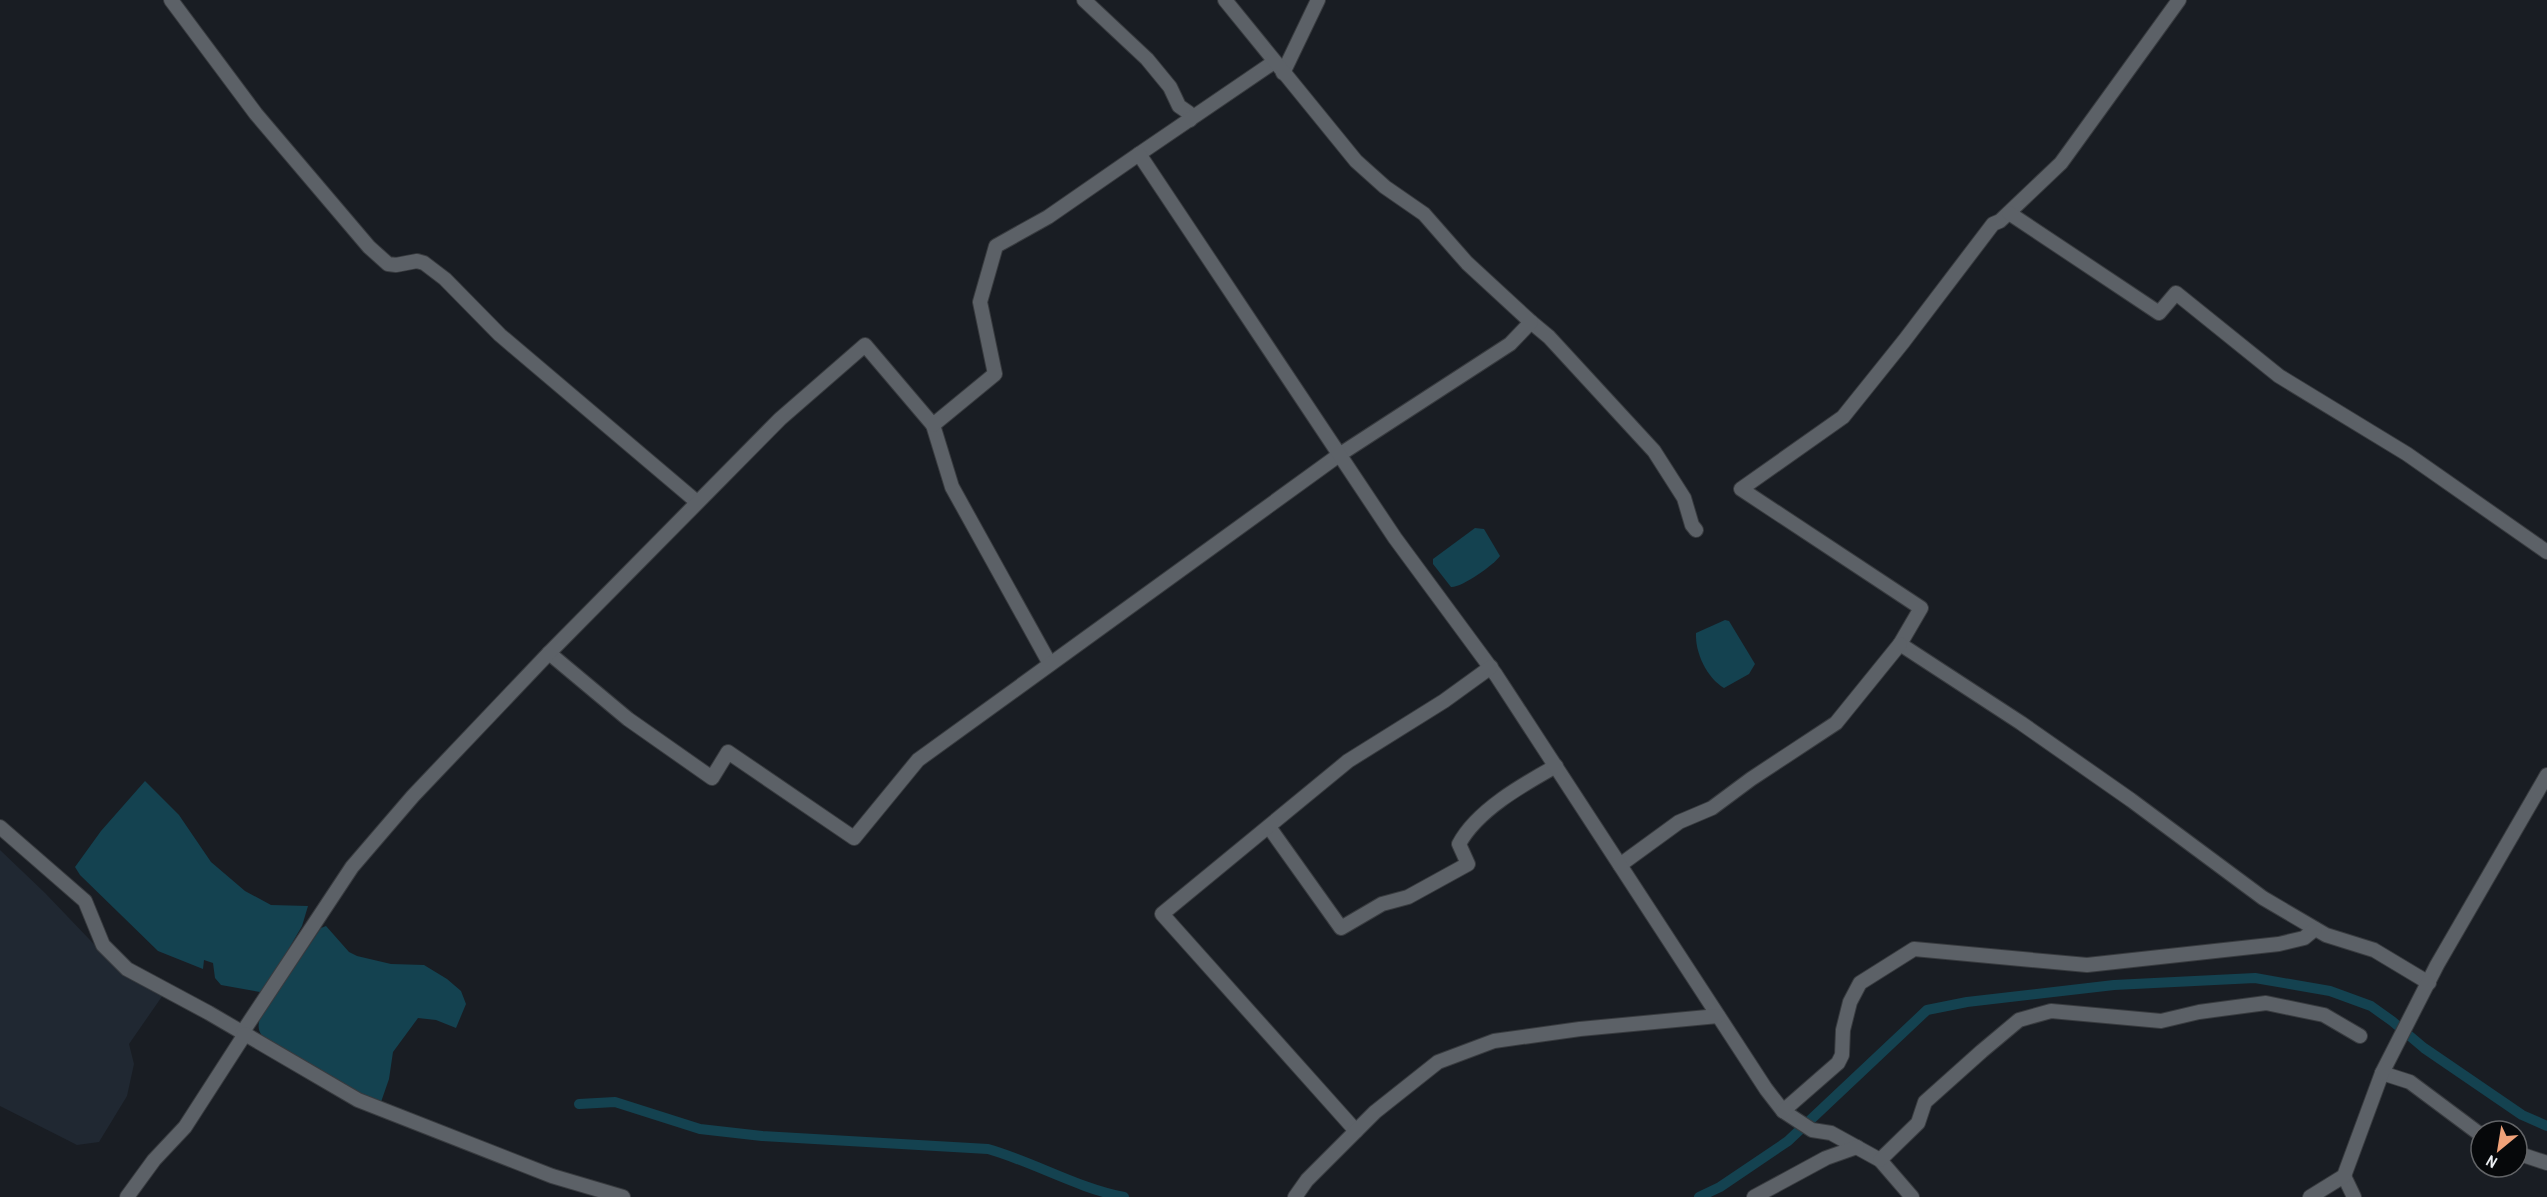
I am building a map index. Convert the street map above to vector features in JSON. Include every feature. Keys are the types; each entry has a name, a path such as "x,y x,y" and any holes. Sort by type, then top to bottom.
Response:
{"street":[{"path":"171,0 256,114 369,247 388,264 396,265 417,261 424,263 445,279 500,335 698,502"},
{"path":"1084,0 1146,59 1170,87 1179,106 1189,113 1190,120"},
{"path":"1225,0 1278,68 1356,160 1385,187 1424,214 1467,263 1549,337 1654,451 1684,498 1692,525 1696,530"},
{"path":"933,425 996,374 980,302 996,246 1048,217 1190,120 1278,68 1317,0"},
{"path":"1620,865 1679,822 1712,808 1751,779 1836,723 1855,696 1899,644 1921,608 1741,489 1843,417 1993,224 2009,213 2061,163 2179,0"},
{"path":"1139,154 1395,538 1491,667 1766,1089 1783,1111 1812,1130 1831,1133 1880,1160 1912,1197"},
{"path":"2009,213 2159,313 2176,293 2279,376 2407,454 2547,552"},
{"path":"549,653 628,719 712,778 728,752 854,838 918,760 1339,455 1510,344 1531,322"},
{"path":"127,1197 154,1160 185,1127 352,867 413,796 549,653 780,419 865,345 933,425 952,487 1050,664"},
{"path":"1899,644 2021,723 2131,800 2263,898 2326,935 2374,950 2428,985"},
{"path":"1356,1131 1162,914 1348,761 1444,701 1491,667"},
{"path":"1269,827 1341,928 1382,904 1407,897 1468,864 1459,844 1478,819 1522,785 1556,766"},
{"path":"2310,1197 2344,1176 2384,1069 2428,985 2547,775"},
{"path":"0,827 85,901 103,945 127,969 244,1033 358,1100 542,1172 623,1197"},
{"path":"1783,1111 1838,1063 1842,1055 1843,1030 1850,1002 1860,983 1914,949 2087,965 2279,944 2304,938 2316,929"},
{"path":"1880,1160 1918,1123 1925,1102 1982,1051 2019,1020 2051,1011 2161,1021 2199,1012 2266,1003 2324,1015 2360,1036"},
{"path":"1295,1197 1307,1180 1375,1113 1438,1062 1494,1041 1580,1029 1718,1016"},
{"path":"2384,1069 2410,1082 2469,1126"},
{"path":"1755,1197 1826,1158 1857,1147"},
{"path":"2529,1157 2547,1163"},
{"path":"2344,1176 2354,1197"}],"shaded area":[{"path":"0,850 112,963 163,995 129,1044 134,1064 127,1096 99,1142 77,1145 0,1106"}],"water":[{"path":"1475,528 1484,529 1500,556 1477,575 1462,584 1451,587 1433,564 1433,559"},
{"path":"1725,620 1729,621 1755,664 1749,674 1724,688 1712,678 1703,664 1696,633"},
{"path":"145,781 179,815 211,862 245,891 271,905 308,906 302,926 267,986 260,992 221,985 215,978 213,963 204,960 203,969 158,951 80,875 75,867 101,831"},
{"path":"326,926 349,952 357,956 391,964 424,965 461,991 466,1004 456,1028 436,1020 418,1018 393,1052 389,1079 381,1102 369,1101 270,1044 259,1030 260,1018 321,928"}],"waterway":[{"path":"1699,1197 1720,1187 1788,1141 1927,1010 1967,1002 2114,985 2255,978 2330,991 2371,1006 2424,1048 2522,1115 2547,1126"},
{"path":"579,1104 615,1102 700,1129 762,1136 988,1149 1089,1188 1124,1197"}]}
